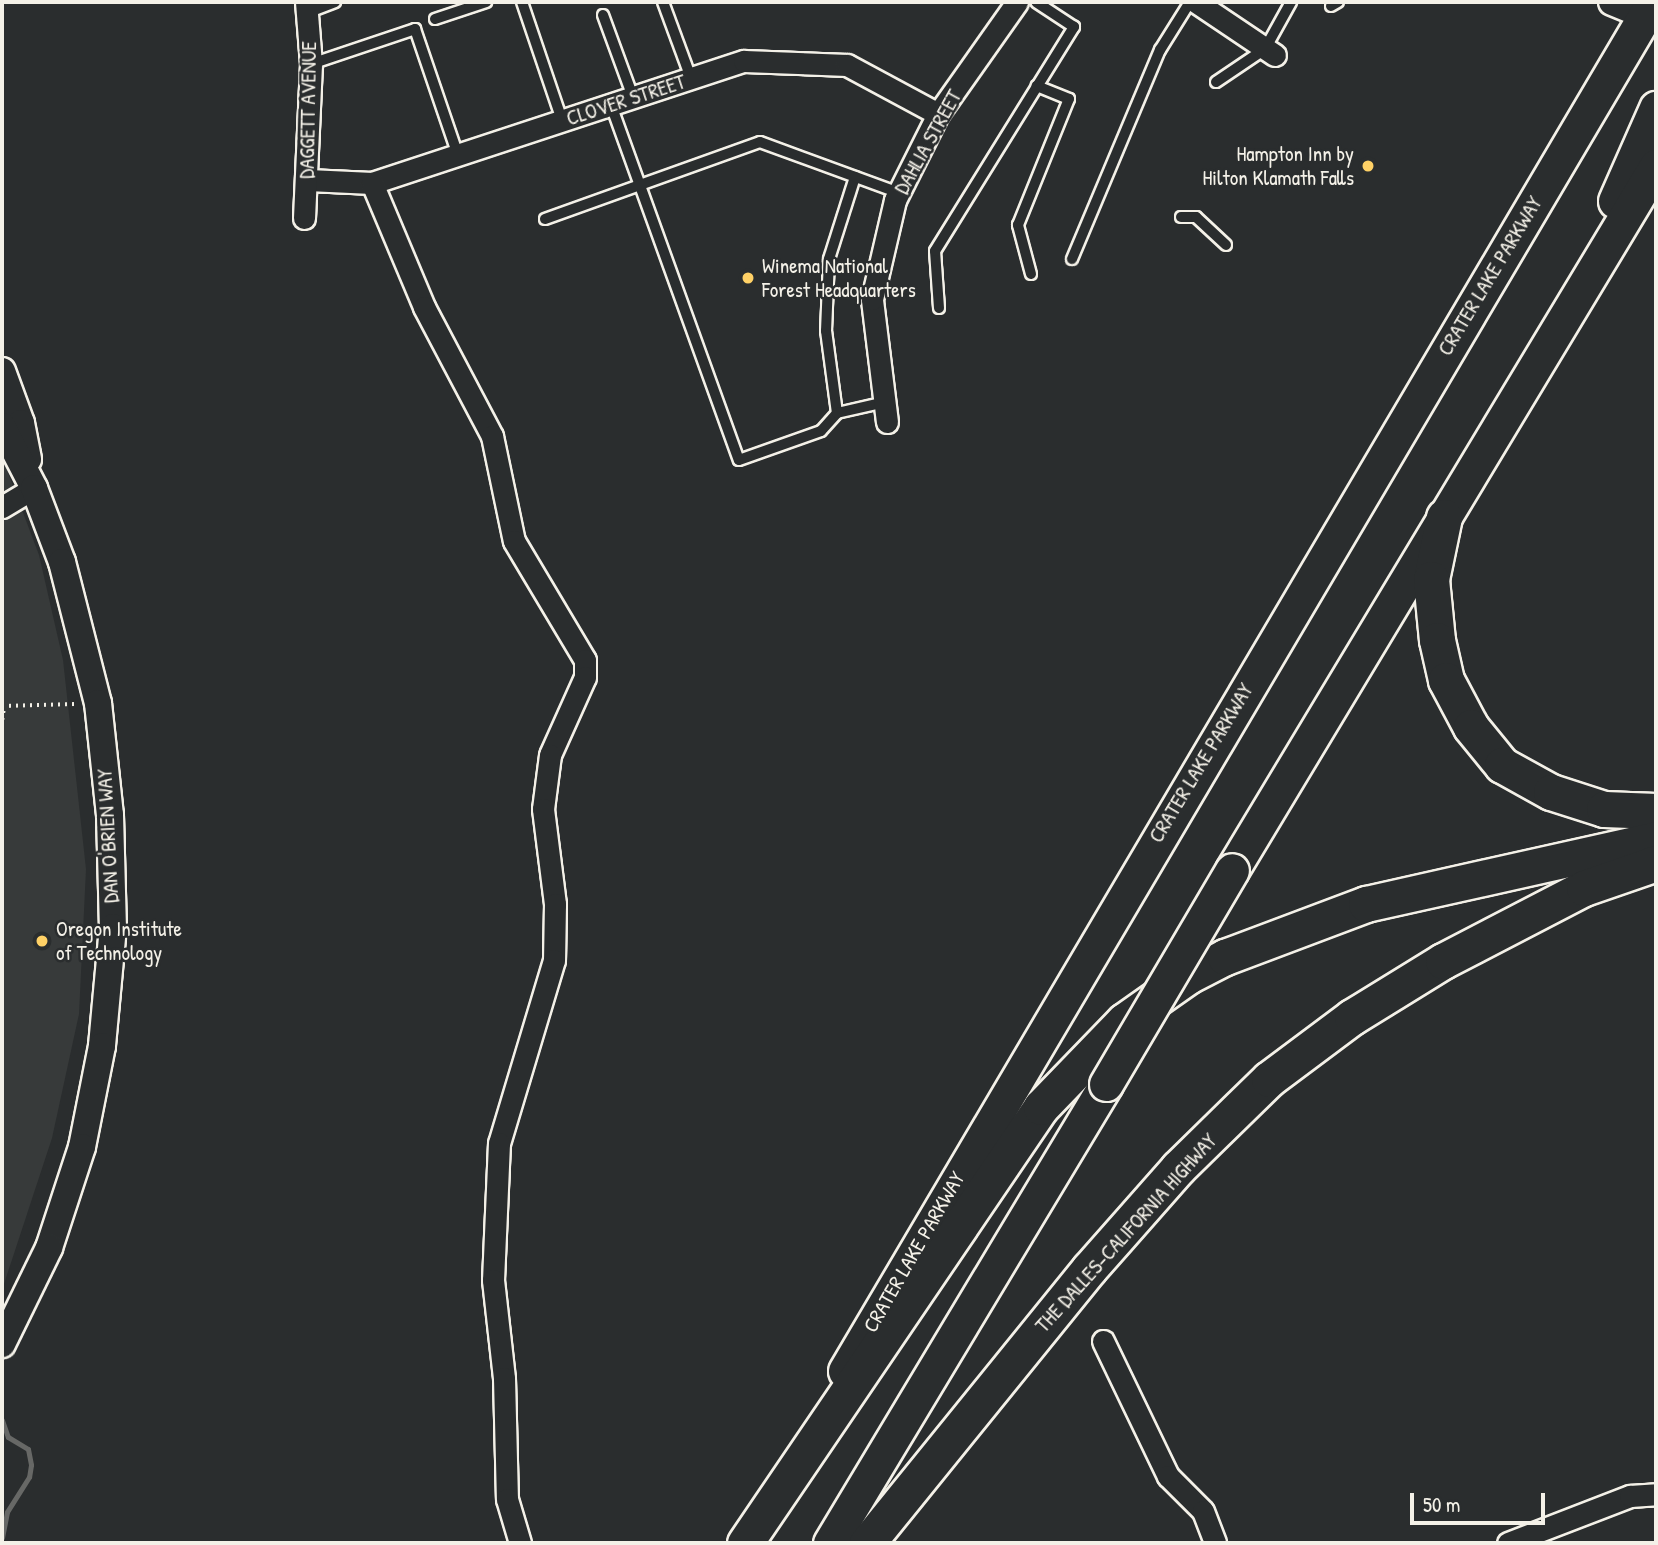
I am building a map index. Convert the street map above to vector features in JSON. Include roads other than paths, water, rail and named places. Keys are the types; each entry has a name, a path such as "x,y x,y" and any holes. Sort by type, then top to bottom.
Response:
{"highway":[{"path":"1444,517 1431,579 1437,640 1446,680 1471,727 1502,765 1551,792 1604,809 1656,811"},
{"path":"750,1536 1041,1107 1124,1021 1188,976 1226,957 1367,904 1656,839"},
{"name":"THE DALLES-CALIFORNIA HIGHWAY","path":"867,1543 1098,1259 1178,1168 1269,1079 1352,1017 1443,961 1584,888 1656,863"}],"main road":[{"name":"CRATER LAKE PARKWAY","path":"750,1536 1261,660 1650,12"},
{"path":"1594,270 1606,221 1656,108"},
{"path":"830,1543 1656,166"}],"street":[{"name":"DAHLIA STREET","path":"886,412 873,299 899,193 938,114 1017,2"},
{"path":"1196,2 1270,52"},
{"path":"1612,2 1650,12"},
{"name":"DAGGETT AVENUE","path":"303,218 308,180 311,64 307,7"},
{"name":"CLOVER STREET","path":"308,180 372,183 744,61 847,65 938,114"},
{"path":"372,183 424,307 492,436 514,541 585,660 585,677 550,755 543,809 555,904 554,960 499,1143 493,1280 504,1378 507,1499 520,1543"},
{"name":"DAN O'BRIEN WAY","path":"2,371 21,423 34,488"},
{"name":"DAN O'BRIEN WAY","path":"2,426 34,488 65,573 98,703 110,815 113,927 102,1046 82,1147 49,1248 2,1344"},
{"path":"2,495 34,488"},
{"path":"2,507 34,488"},
{"path":"1103,1341 1168,1475 1203,1511 1215,1543"},
{"path":"1508,1543 1630,1496 1656,1494"}],"lane":[{"path":"307,7 335,2"},
{"path":"435,19 486,2"},
{"path":"522,2 562,120"},
{"path":"663,2 691,78"},
{"path":"939,308 935,251 1074,27 1036,2"},
{"path":"1072,259 1160,50 1189,2"},
{"path":"1216,82 1270,52 1291,2"},
{"path":"603,15 633,97"},
{"path":"311,64 415,29 458,155"},
{"path":"1031,274 1018,225 1069,99 1036,86"},
{"path":"611,104 739,460 821,431 837,413 886,412"},
{"path":"545,219 641,182 760,142 899,193"},
{"path":"837,413 827,331 829,259 855,177"},
{"path":"1181,217 1196,216 1226,245"}],"waterway":[{"path":"2,1420 8,1437 28,1449 31,1465 29,1477 7,1512 2,1538"}],"place":[{"name":"Hampton Inn by Hilton Klamath Falls","path":"1368,166"},
{"name":"Winema National Forest Headquarters","path":"748,278"},
{"name":"Oregon Institute of Technology","path":"42,941"}]}
